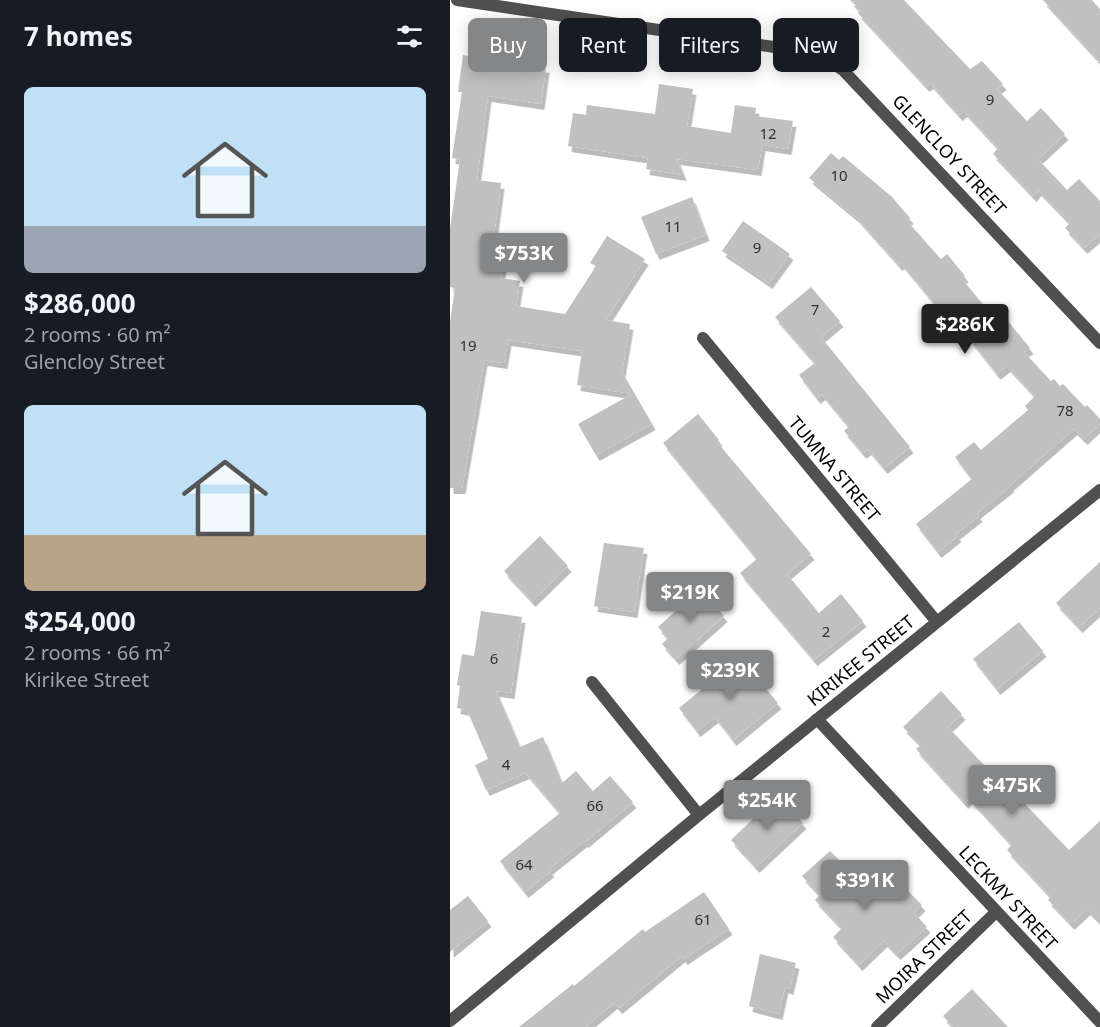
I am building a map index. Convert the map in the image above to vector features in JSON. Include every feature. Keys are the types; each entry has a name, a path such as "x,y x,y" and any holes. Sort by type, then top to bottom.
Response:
{"street":[{"name":"GLENCLOY STREET","path":"457,0 801,51 826,58 843,69 1100,343"},
{"name":"TUMNA STREET","path":"703,338 937,622"},
{"name":"KIRIKEE STREET","path":"450,1021 699,815 1099,492"},
{"path":"592,682 699,815"},
{"name":"LECKMY STREET","path":"817,719 1100,1022"},
{"name":"MOIRA STREET","path":"877,1027 996,912"}],"building":[{"path":"850,0 904,0 970,69 982,61 1003,84 997,89 1027,121 1041,108 1065,134 1038,159 1067,190 1079,179 1100,201 1100,234 1084,248 1065,228 1070,223 1038,190 1033,196 993,154 998,148 964,111 959,115 930,83 926,86 858,13 860,10"},
{"path":"1043,0 1092,0 1100,9 1100,62"},
{"path":"463,55 468,56 468,72 545,72 541,104 488,96 477,180 501,183 491,257 504,259 501,278 520,281 516,306 565,314 596,266 590,263 607,236 645,259 606,320 630,324 622,372 652,424 596,455 578,424 632,394 577,385 582,351 508,340 504,363 484,360 462,488 450,488 450,322 455,288 450,287 450,229 460,159 452,158 462,92 458,92"},
{"path":"659,84 693,89 687,126 731,133 735,105 756,108 755,116 793,121 788,149 762,145 758,170 677,159 683,175 646,169 648,158 568,146 573,113 586,115 587,105 655,114"},
{"path":"831,153 839,160 843,156 892,197 910,218 907,221 941,259 947,254 965,276 962,279 991,314 998,309 1030,348 1024,352 1051,381 1054,379 1060,386 1063,384 1100,419 1100,424 1084,439 1074,429 1011,486 977,513 979,516 938,552 916,524 972,479 955,457 974,442 981,450 1028,410 1025,406 1035,396 1007,366 997,374 953,318 949,321 901,263 899,265 856,217 809,178"},
{"path":"692,197 706,235 656,254 641,217"},
{"path":"743,221 790,254 769,283 722,251"},
{"path":"811,287 840,321 821,337 910,447 884,468 868,449 863,453 844,431 849,427 822,394 817,398 799,375 815,363 775,317"},
{"path":"698,414 719,440 717,442 811,554 787,574 819,613 841,594 863,621 814,660 740,573 757,559 663,443"},
{"path":"540,536 568,566 532,601 504,571"},
{"path":"604,543 644,548 634,612 594,606"},
{"path":"1100,562 1100,608 1079,627 1056,603"},
{"path":"700,589 724,616 676,659 662,644 668,638 658,627"},
{"path":"481,611 522,617 511,693 496,691 520,747 543,737 562,783 576,771 593,791 610,776 633,802 549,869 551,871 525,892 500,861 560,813 526,773 486,790 475,765 488,759 467,710 457,708 460,686 457,685 462,654 474,656"},
{"path":"1019,622 1043,651 997,689 973,659"},
{"path":"740,658 778,703 733,740 715,717 697,731 679,708"},
{"path":"941,691 962,714 948,727 1021,804 1023,802 1069,850 1100,821 1100,922 1087,909 1071,924 1048,900 1051,897 1007,850 1012,845 969,798 965,803 916,749 921,745 903,727"},
{"path":"777,796 803,823 756,867 731,840"},
{"path":"830,851 844,865 841,868 871,900 895,878 922,905 914,913 927,927 897,954 884,941 859,965 833,937 842,928 815,900 820,895 802,876"},
{"path":"704,892 729,929 684,959 682,956 619,1008 614,1003 585,1027 519,1027 573,984 574,986 643,929 645,932"},
{"path":"468,896 488,921 450,952 450,910"},
{"path":"760,954 796,963 790,989 785,987 779,1014 749,1006"},
{"path":"972,989 1008,1027 953,1027 943,1016"}]}
